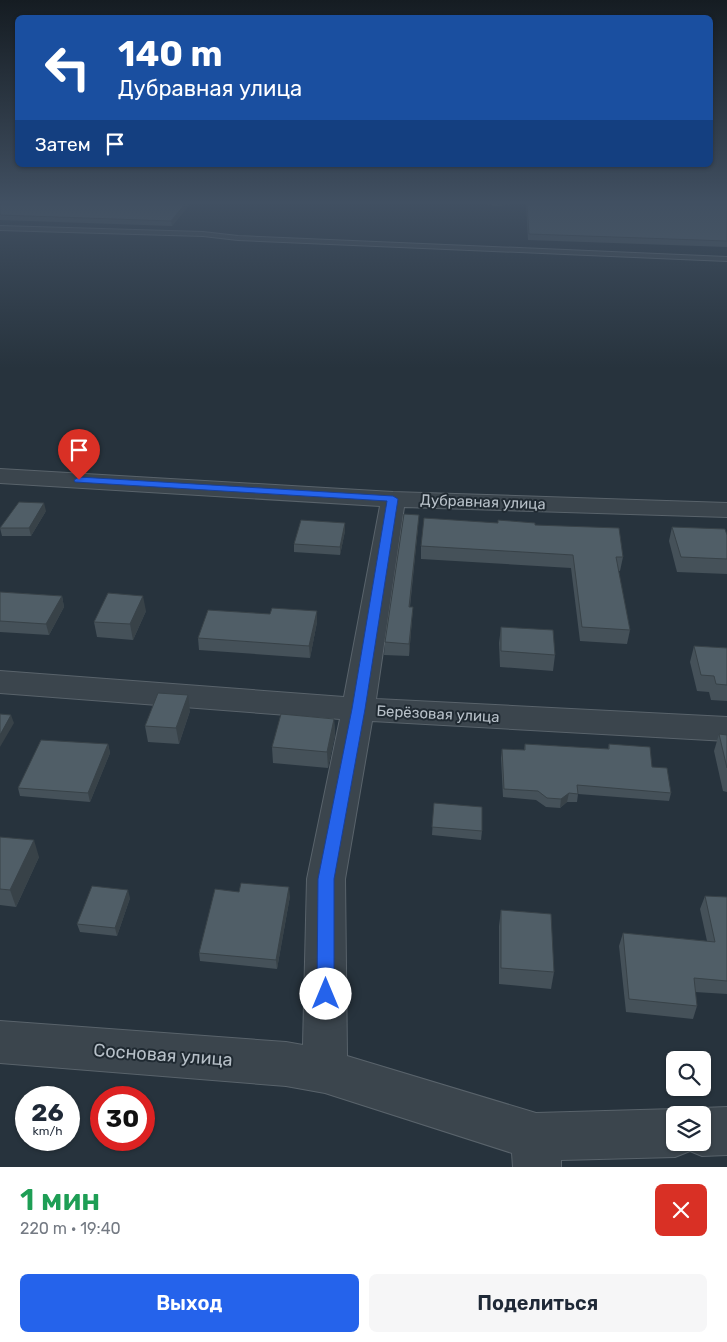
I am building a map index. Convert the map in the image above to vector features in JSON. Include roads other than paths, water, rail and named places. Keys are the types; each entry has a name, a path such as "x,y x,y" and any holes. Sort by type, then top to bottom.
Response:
{"street":[{"name":"Дубравная улица","path":"0,476 393,499 727,510"},
{"path":"325,1071 326,879 358,709 393,499"},
{"name":"Берёзовая улица","path":"0,682 358,709 727,730"},
{"name":"Сосновая улица","path":"0,1042 286,1064 325,1071 536,1152"},
{"path":"711,1132 727,1131"},
{"path":"536,1152 666,1134"}],"lane":[{"path":"714,258 727,259"}]}
